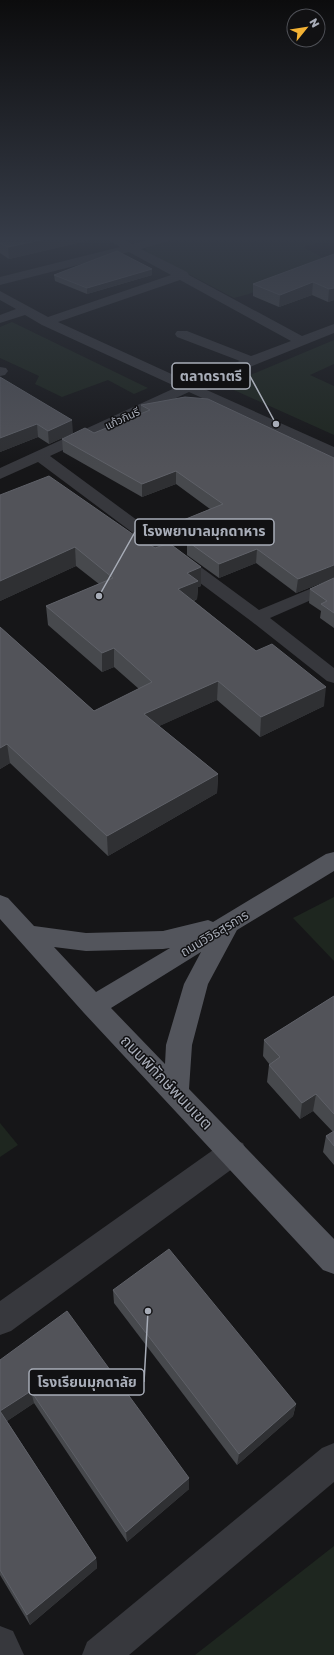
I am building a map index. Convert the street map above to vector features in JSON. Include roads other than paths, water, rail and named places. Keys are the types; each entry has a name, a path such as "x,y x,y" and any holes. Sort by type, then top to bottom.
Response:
{"main road":[{"name":"ถนนวิวิธสุรการ","path":"93,1006 334,860"},
{"name":"ถนนพิทักษ์พนมเขต","path":"0,904 93,1006 334,1260"},
{"path":"28,934 86,942 163,940 229,924"},
{"path":"176,1092 179,1045 196,984 229,924"}],"street":[{"path":"0,319 14,314"},
{"path":"33,314 47,322 334,452"},
{"path":"47,322 69,314"},
{"path":"253,314 301,341"},
{"name":"แก้วกินรี","path":"0,474 190,386 334,328"},
{"path":"182,334 250,361"},
{"path":"40,456 257,617 334,677"},
{"path":"257,617 334,584"},
{"path":"0,1320 233,1152"},
{"path":"100,1655 334,1460"},
{"path":"0,1644 6,1655"}],"place":[{"name":"ตลาดราตรี","path":"276,424"},
{"name":"โรงพยาบาลมุกดาหาร","path":"99,596"},
{"name":"โรงเรียนมุกดาลัย","path":"148,1311"}]}
